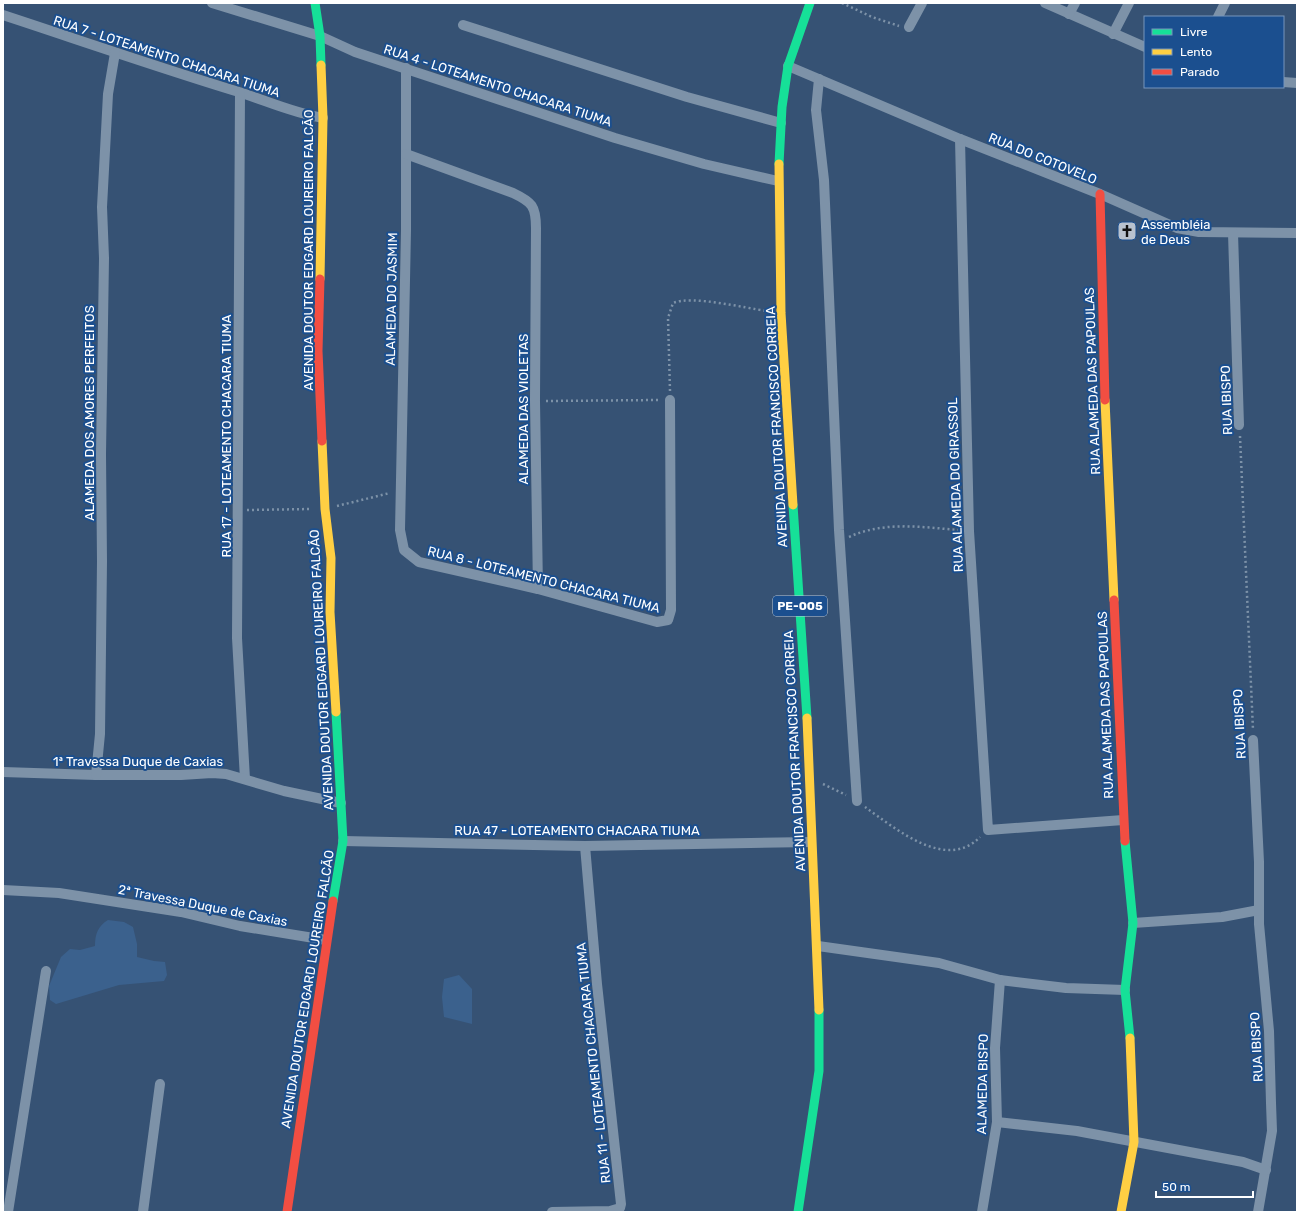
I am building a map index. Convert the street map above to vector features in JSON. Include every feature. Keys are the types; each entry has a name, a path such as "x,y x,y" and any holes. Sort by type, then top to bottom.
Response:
{"street":[{"name":"RUA 4 - LOTEAMENTO CHACARA TIUMA","path":"212,3 320,36 355,52 615,138 704,164 778,181"},
{"name":"AVENIDA DOUTOR EDGARD LOUREIRO FALCÃO","path":"287,1212 326,940 343,840 330,612 331,558 325,508 318,351 323,118 320,36 315,3"},
{"name":"AVENIDA DOUTOR FRANCISCO CORREIA","path":"798,1212 819,1070 818,946 782,313 778,181 781,123 788,66 810,3"},
{"path":"909,27 922,3"},
{"path":"1044,3 1144,47"},
{"path":"1070,14 1075,3"},
{"path":"1113,34 1129,3"},
{"path":"1218,16 1225,3"},
{"name":"RUA 7 - LOTEAMENTO CHACARA TIUMA","path":"3,15 168,71 240,92 292,112 323,118"},
{"path":"463,25 687,97 781,123"},
{"name":"ALAMEDA DOS AMORES PERFEITOS","path":"96,775 100,734 102,561 101,454 104,258 102,207 108,94 115,52"},
{"name":"RUA DO COTOVELO","path":"788,66 960,139 1100,194 1177,228 1199,232 1297,233"},
{"name":"ALAMEDA DO JASMIM","path":"400,530 406,68"},
{"path":"819,79 816,110 824,180 840,541 857,801"},
{"path":"1284,82 1297,83"},
{"name":"RUA 17 - LOTEAMENTO CHACARA TIUMA","path":"240,92 237,638 245,779"},
{"name":"RUA ALAMEDA DO GIRASSOL","path":"960,139 969,531 988,830"},
{"name":"ALAMEDA DAS VIOLETAS","path":"406,154 528,200 535,211 535,401 538,589"},
{"name":"RUA ALAMEDA DAS PAPOULAS","path":"1100,194 1104,365 1123,820 1133,923 1125,990 1130,1025 1134,1142 1121,1212"},
{"name":"RUA IBISPO","path":"1233,233 1239,425"},
{"name":"RUA 8 - LOTEAMENTO CHACARA TIUMA","path":"400,530 404,550 420,562 538,589 658,622 668,620 671,610 670,400"},
{"name":"RUA IBISPO","path":"1253,740 1259,862 1259,910 1268,1031 1272,1131 1258,1212"},
{"name":"1ª Travessa Duque de Caxias","path":"3,772 96,775 180,775 212,773 245,779 284,791 341,803"},
{"path":"988,830 1123,820"},
{"name":"RUA 47 - LOTEAMENTO CHACARA TIUMA","path":"343,840 585,846 811,842"},
{"name":"RUA 11 - LOTEAMENTO CHACARA TIUMA","path":"552,1212 610,1211 620,1208 621,1204 597,984 585,846"},
{"name":"2ª Travessa Duque de Caxias","path":"3,890 59,893 181,912 240,926 326,940"},
{"path":"1133,923 1222,917 1259,910"},
{"path":"818,946 939,963 1000,980 1066,988 1125,990"},
{"path":"8,1212 46,971"},
{"name":"ALAMEDA BISPO","path":"982,1212 997,1122 995,1048 1000,980"},
{"path":"143,1212 160,1084"},
{"path":"997,1122 1077,1131 1243,1162 1266,1170"}],"path":[{"path":"842,3 872,17 904,28 909,27"},
{"path":"535,401 670,400 668,318 672,303 678,300 702,301 782,313"},
{"name":"RUA IBISPO","path":"1239,425 1253,740"},
{"path":"840,541 858,533 888,526 969,531"},
{"path":"809,778 857,801 896,828 921,843 932,847 958,850 974,844 988,830"}],"water":[{"path":"108,920 124,922 133,927 137,944 137,957 165,962 167,975 164,981 119,985 56,1004 50,1000 49,986 61,957 70,949 80,950 95,946 98,931"},
{"path":"459,975 472,989 472,1024 444,1017 442,997 444,979"}],"traffic: fast":[{"path":"315,3 320,36 321,65"},
{"path":"779,164 782,107 788,66 810,3"},
{"path":"793,505 807,718"},
{"path":"333,901 343,841 336,712"},
{"path":"1125,841 1133,923 1125,990 1130,1038"},
{"path":"798,1212 819,1071 819,1010"}],"traffic: slow":[{"path":"320,279 323,118 321,65"},
{"path":"779,164 781,313 793,505"},
{"path":"1105,400 1114,600"},
{"path":"322,441 325,509 331,558 330,612 336,712"},
{"path":"807,718 819,1010"},
{"path":"1121,1212 1134,1142 1130,1038"}],"traffic: jam":[{"path":"1100,194 1105,400"},
{"path":"320,279 318,351 322,441"},
{"path":"1114,600 1125,841"},
{"path":"287,1212 333,901"}],"place":[{"name":"Assembléia de Deus","path":"1127,231"}]}
